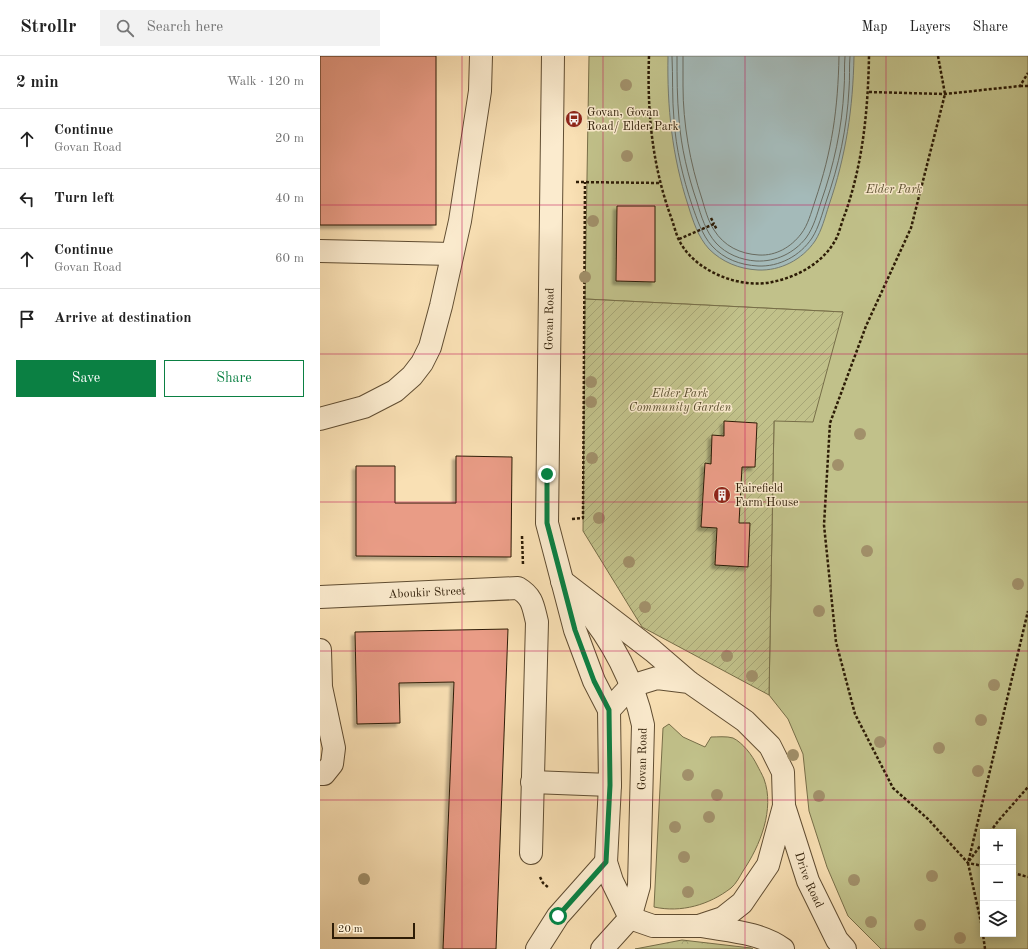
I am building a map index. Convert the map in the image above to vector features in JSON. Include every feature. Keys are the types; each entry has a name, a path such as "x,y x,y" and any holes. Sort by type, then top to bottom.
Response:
{"street":[{"path":"320,419 364,407 396,391 412,376 422,362 430,346 441,306 460,221 480,92 481,56"},
{"name":"Govan Road","path":"553,56 547,523 575,630 594,681 609,710"},
{"path":"320,251 452,254"},
{"path":"562,581 653,651 689,682 745,721 770,746 783,772 784,806 768,865 742,903 723,918 699,926"},
{"name":"Govan Road","path":"562,581 595,619 623,666 640,711 643,725 639,886 630,918 602,949"},
{"name":"Aboukir Street","path":"320,597 518,588 526,592 531,598 537,622 532,782"},
{"path":"320,650 321,687 334,748 332,764 324,774 320,774"},
{"path":"689,682 657,678 630,686 609,710 610,785 606,862 612,881 630,918 653,926 699,926 752,935 775,943 783,949"},
{"path":"531,853 532,782 610,785"},
{"name":"Drive Road","path":"784,806 808,880 837,940 845,949"},
{"path":"537,949 558,916 606,862"}],"path":[{"path":"649,56 648,82 650,124 656,165 666,205 681,244 692,257 705,268 719,276 736,282 752,284 775,282 801,273 815,263 827,251 836,237 849,202 859,166 869,92 869,56"},
{"path":"938,56 945,94 911,228 866,326 830,423 824,525 836,642 855,714 893,788 928,819 968,863 980,865"},
{"path":"1020,86 1028,73"},
{"path":"869,92 945,94 1028,86"},
{"path":"551,181 661,183"},
{"path":"711,218 717,230"},
{"path":"679,239 714,224"},
{"path":"984,949 982,927 968,863 1028,611"},
{"path":"992,829 1028,787"},
{"path":"968,863 980,846"},
{"path":"1016,875 1028,877"}],"green space":[{"name":"Elder Park","path":"589,56 1028,56 1028,949 881,949 848,916 827,867 809,811 803,754 788,719 769,695 774,421 843,312 585,299"},
{"name":"Elder Park Community Garden","path":"585,299 843,312 813,422 774,421 769,695 642,627 583,531"},
{"path":"669,724 683,737 705,747 711,737 731,737 740,743 753,757 763,777 767,791 768,803 767,815 760,839 735,884 722,894 704,903 684,908 664,909 654,907 663,728"},
{"path":"682,940 751,948 753,949 635,949"}],"water":[{"path":"668,56 854,56 848,132 835,187 823,223 815,241 804,254 797,259 774,269 758,270 744,268 719,258 709,249 702,239 694,223 688,205 674,150 668,94"}],"building":[{"path":"320,56 436,56 436,225 320,225"},
{"path":"617,206 655,206 655,282 616,281"},
{"name":"Fairefield Farm House","path":"724,421 757,423 755,467 742,467 739,523 750,523 748,567 715,565 717,528 701,527 705,463 711,464 712,435 724,436"},
{"path":"456,456 512,457 511,557 356,556 356,466 395,466 395,503 456,503"},
{"path":"508,629 496,949 443,949 454,682 399,683 400,723 357,724 355,632"}],"place":[{"name":"Govan, Govan Road/ Elder Park","path":"574,119"},
{"name":"Fairefield Farm House","path":"722,495"}],"route":[{"path":"547,474 547,523 562,581 575,630 594,681 609,710 610,785 606,862 558,916"}]}
